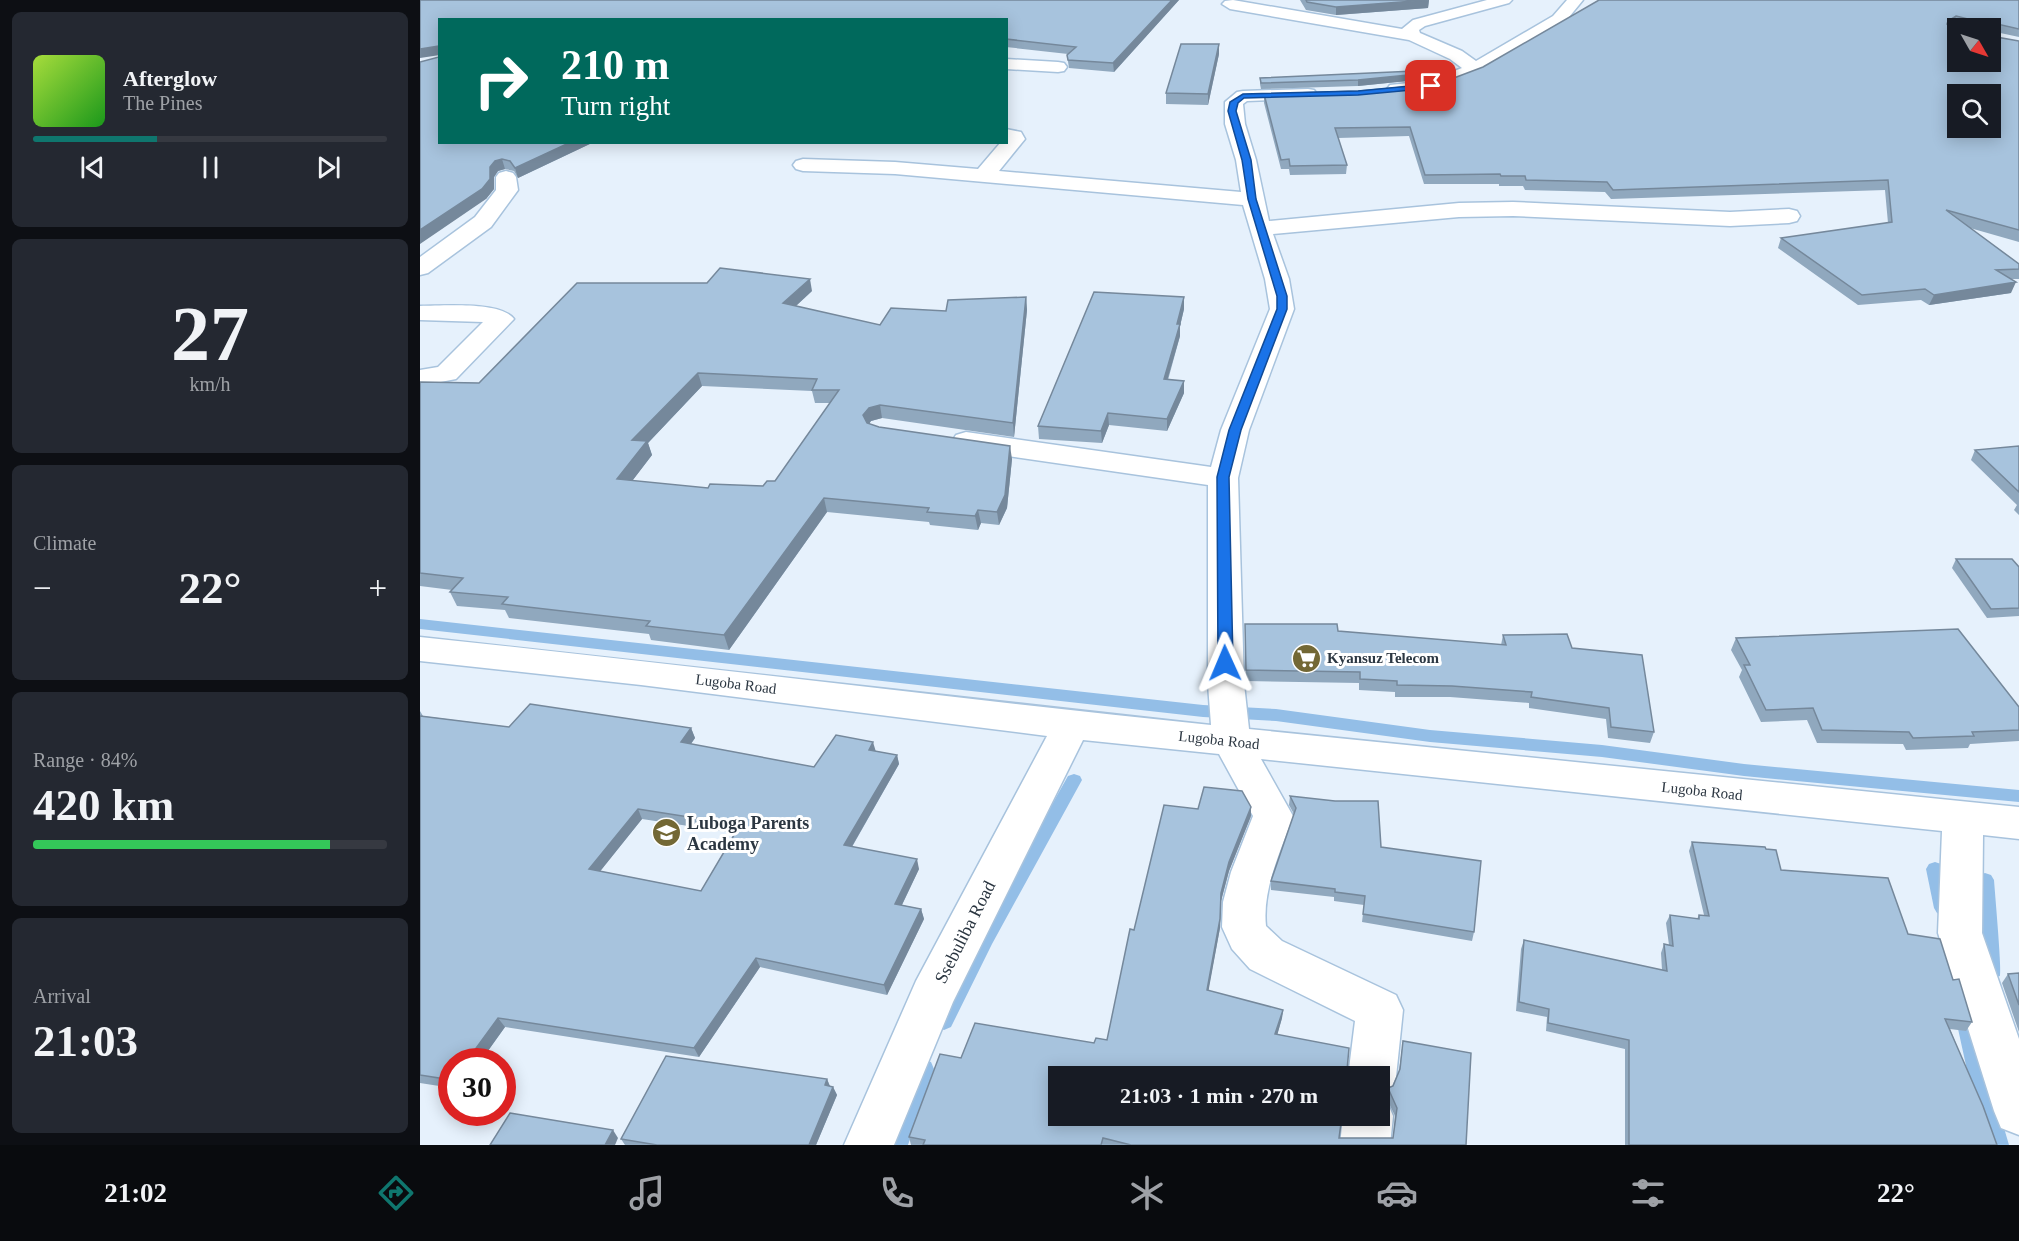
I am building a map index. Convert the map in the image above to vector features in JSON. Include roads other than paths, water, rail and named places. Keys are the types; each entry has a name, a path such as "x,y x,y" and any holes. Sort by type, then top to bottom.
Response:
{"street":[{"path":"1413,36 1410,29 1419,23 1504,0"},
{"path":"1379,91 1431,86 1475,69 1559,19 1575,0"},
{"path":"1230,4 1413,36 1456,55 1475,69"},
{"path":"1008,64 1058,67"},
{"path":"1322,94 1243,96 1234,102 1232,111 1246,160 1252,199 1282,296 1282,309 1235,430 1223,477 1226,684 1232,741 1273,816 1242,907 1244,928 1256,948 1266,955 1380,1010 1373,1066"},
{"path":"984,175 1015,139 1014,136 1008,135"},
{"path":"803,165 896,168 1252,199"},
{"path":"420,268 483,222 507,190 506,177"},
{"path":"1260,228 1459,210 1513,209 1730,219 1789,216"},
{"path":"420,313 492,315 501,319 447,373 420,378"},
{"path":"940,438 1223,477"},
{"name":"Lugoba Road","path":"420,649 652,674 1072,725 1962,819 2019,823"},
{"name":"Ssebuliba Road","path":"869,1145 932,996 1072,725"},
{"path":"1962,819 1960,933 2019,1111"},
{"path":"1365,1145 1367,1126"}],"waterway":[{"path":"420,624 1203,711 1276,715 1430,736 1602,751 1744,770 2019,796"},
{"path":"944,1021 986,938 1074,780"},
{"path":"1935,869 1943,908"},
{"path":"1985,880 1989,953 1993,970"},
{"path":"1965,1015 1977,1070 1999,1145"},
{"path":"898,1145 924,1069"}],"place":[{"name":"Kyansuz Telecom","path":"1306,658"},
{"name":"Luboga Parents Academy","path":"666,833"}]}
